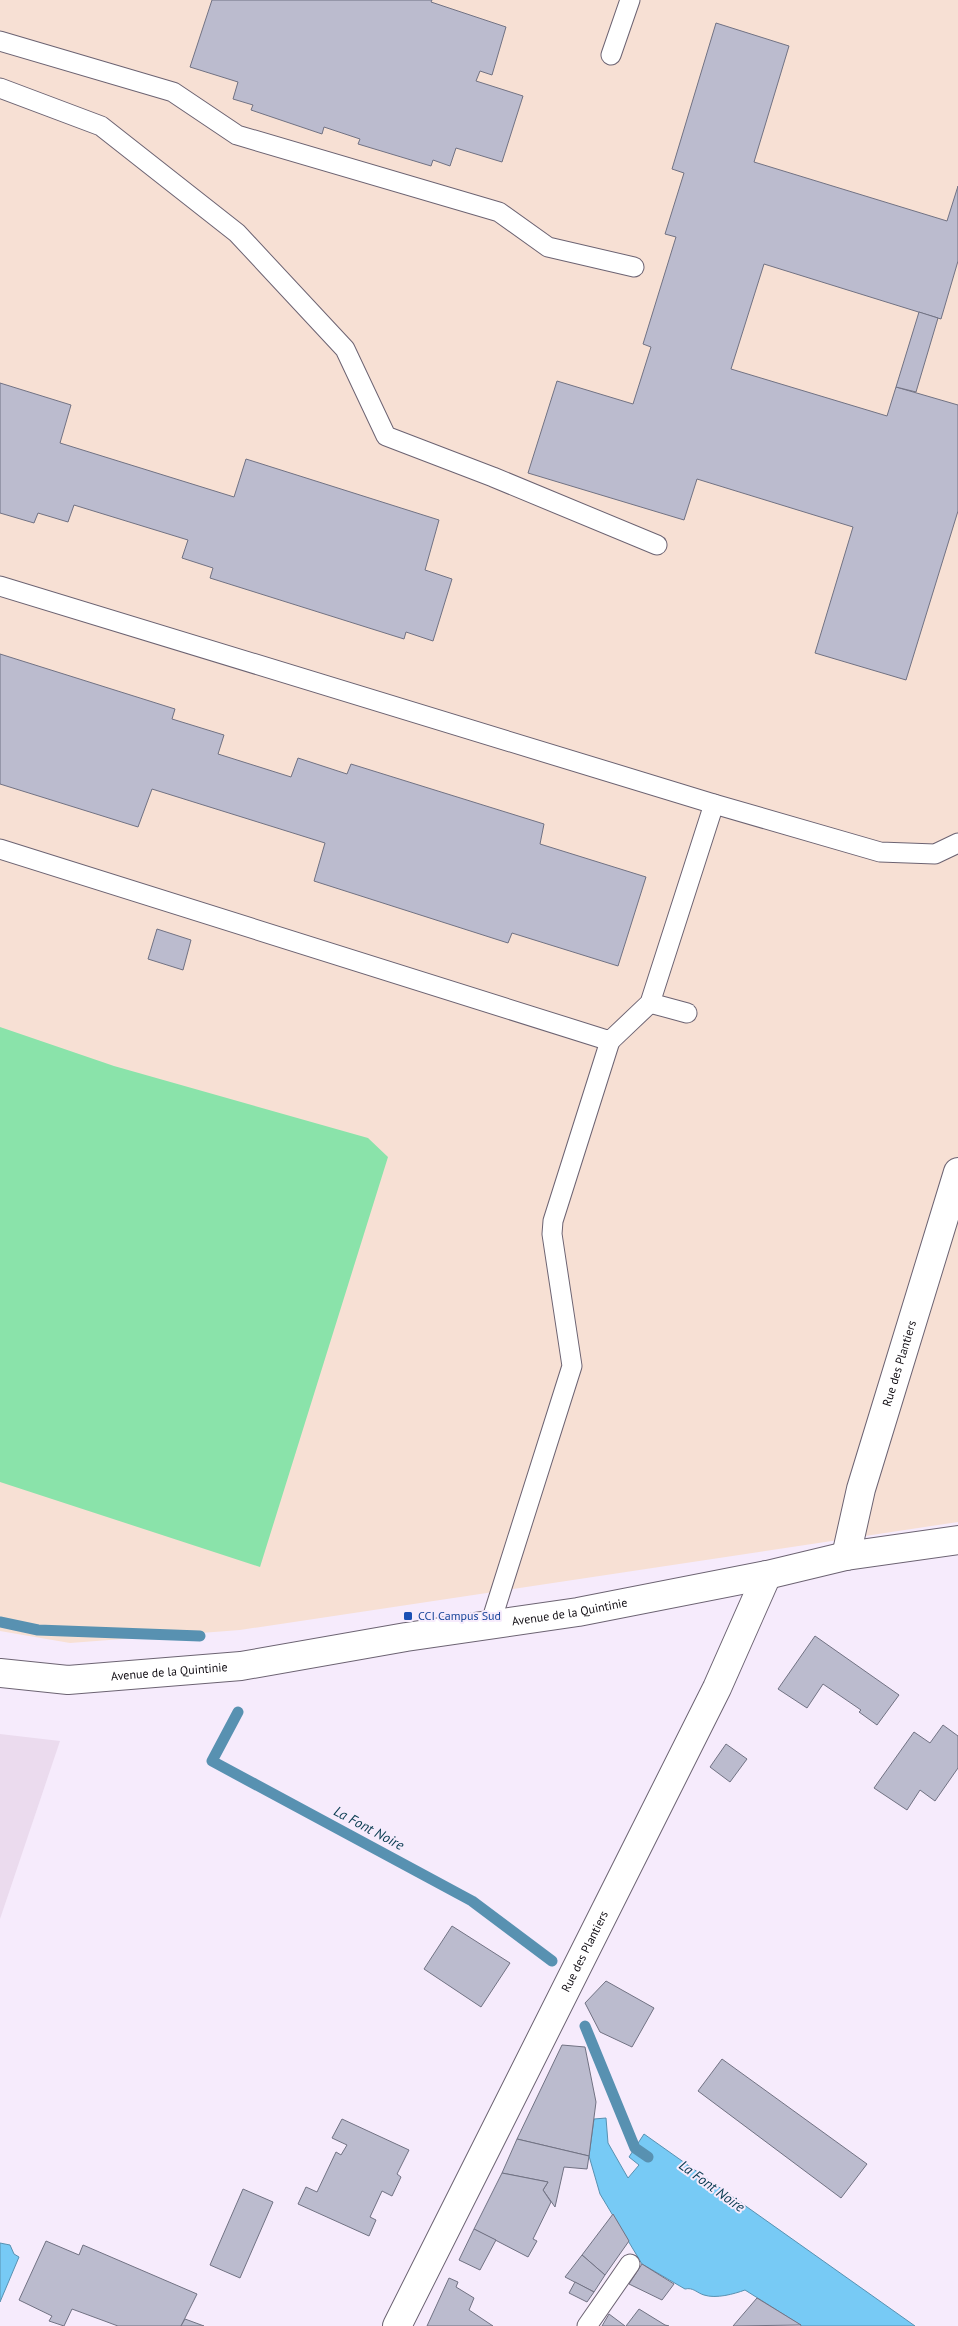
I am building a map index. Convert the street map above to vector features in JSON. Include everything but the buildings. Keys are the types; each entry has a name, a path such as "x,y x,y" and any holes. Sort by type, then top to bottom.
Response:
{"street":[{"name":"Rue des Plantiers","path":"846,1556 860,1489 958,1172"},
{"name":"Avenue de la Quintinie","path":"0,1673 68,1680 240,1666 578,1612 767,1575 846,1556 958,1540"},
{"name":"Rue des Plantiers","path":"397,2326 717,1688 767,1575"}],"lane":[{"path":"611,55 630,0"},
{"path":"0,42 173,92 236,135 499,212 548,247 634,267"},
{"path":"0,88 101,126 236,233 345,349 386,436 493,477 657,545"},
{"path":"0,586 714,804 880,852 935,854 958,843"},
{"path":"490,1625 572,1366 552,1234 552,1221 610,1041 650,1003 714,804"},
{"path":"0,849 610,1041"},
{"path":"650,1003 687,1013"},
{"path":"587,2326 630,2264"}],"shaded area":[{"path":"0,0 958,0 958,1522 240,1630 70,1643 0,1631"},
{"path":"0,1734 60,1741 0,1919"}],"green space":[{"path":"0,1027 114,1066 368,1138 388,1157 260,1567 0,1482"}],"water":[{"path":"606,2118 608,2143 628,2178 639,2165 629,2157 644,2134 915,2326 802,2326 745,2290 719,2296 704,2295 693,2289 685,2289 642,2264 600,2194 589,2156 594,2119"},
{"path":"0,2243 10,2245 14,2254 19,2257 0,2302"}],"waterway":[{"name":"La Font Noire","path":"0,1622 38,1630 200,1636"},
{"name":"La Font Noire","path":"238,1712 212,1761 472,1901 552,1961"},
{"name":"La Font Noire","path":"585,2026 635,2148 648,2157"}],"place":[{"name":"CCI Campus Sud","path":"408,1616"}]}
